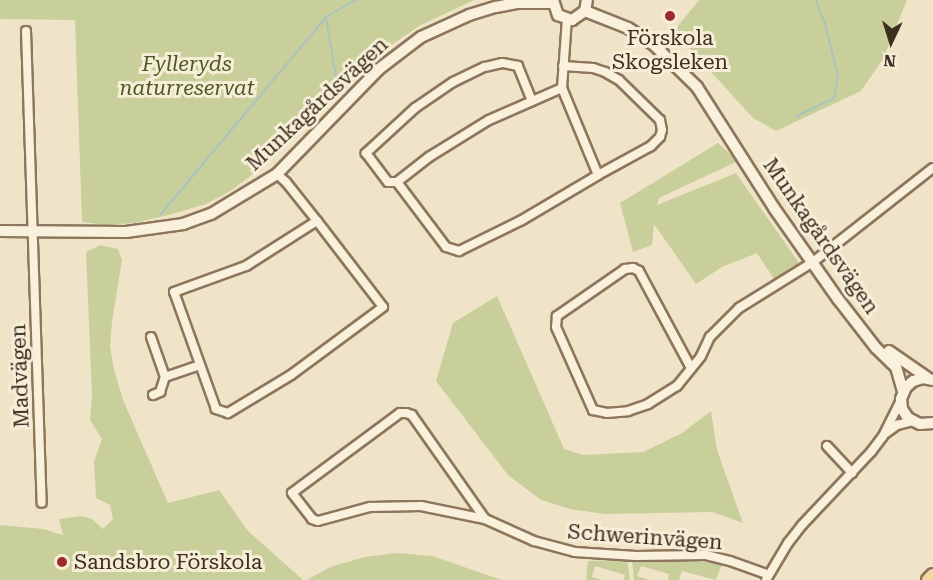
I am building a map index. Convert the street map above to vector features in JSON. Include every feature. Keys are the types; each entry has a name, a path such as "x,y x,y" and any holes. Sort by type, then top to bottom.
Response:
{"main road":[{"path":"928,580 933,575"}],"street":[{"path":"553,1 558,15 567,19 577,18 586,6"},
{"name":"Munkagårdsvägen","path":"0,231 126,232 183,224 211,214 277,174 379,69 421,37 469,15 496,7 553,1"},
{"name":"Munkagårdsvägen","path":"586,6 628,28 654,45 697,87 774,208 838,299 876,348 896,367 905,414 916,423"},
{"path":"567,19 562,88 598,175"},
{"name":"Madvägen","path":"26,31 42,503"},
{"path":"532,101 518,66 511,63 484,68 453,82 415,108 366,153 388,182 397,182 460,137 489,120 562,88"},
{"path":"397,182 446,247 459,251 522,220 651,146 660,137 663,130 660,120 619,80 592,68 563,66"},
{"path":"691,368 639,272 633,268 625,269 557,316 556,327 593,410 607,414 628,411 648,404 677,386 701,356 710,337 739,308 813,262 933,168"},
{"path":"277,174 317,221 383,307 291,375 228,413 216,409 174,292 246,266 317,221"},
{"path":"151,337 165,377 159,392 153,395"},
{"name":"Munkagårdsvägen","path":"872,340 930,379"},
{"path":"165,377 201,365"},
{"path":"883,436 902,395 913,381 930,379"},
{"name":"Schwerinvägen","path":"485,519 412,415 406,413 400,413 292,493 312,519 318,521 357,509 391,506 440,509 485,519 534,542 567,551 636,556 706,555 730,561 768,578"},
{"path":"916,423 933,428"},
{"path":"768,578 802,525 852,473 883,436 897,425 933,423"},
{"path":"827,446 852,473"}],"green space":[{"name":"Fylleryds naturreservat","path":"0,0 474,0 419,26 393,44 253,174 232,190 206,204 169,215 134,223 106,225 82,222 75,20 0,19"},
{"path":"699,0 907,0 883,59 861,91 776,131 753,118 674,31"},
{"path":"718,143 738,161 659,198 657,205 736,173 799,263 774,279 757,253 722,267 696,284 654,224 652,245 633,252 620,203"},
{"path":"100,245 118,249 122,260 110,346 114,370 123,400 168,503 219,490 248,531 303,580 0,580 0,525 43,529 63,535 59,519 82,516 92,519 103,529 113,519 110,505 96,498 94,462 102,439 90,420 92,395 86,252"},
{"path":"497,296 564,449 583,455 643,452 682,433 711,411 717,450 743,523 712,512 605,514 570,509 541,500 508,475 436,381 453,323"},
{"path":"397,553 432,556 502,580 307,580 330,567 365,557"},
{"path":"627,560 630,580 623,580 625,575 595,566 592,577 602,580 586,580 588,561"},
{"path":"685,560 722,564 716,580 682,571 679,580 668,580 669,574 641,566 637,576 649,580 634,580 632,561"}],"waterway":[{"path":"160,215 326,17 356,0"},
{"path":"797,116 834,98 838,76 825,24 816,0"},
{"path":"326,18 337,83"}],"place":[{"name":"Förskola Skogsleken","path":"670,16"},
{"name":"Sandsbro Förskola","path":"62,562"}]}
